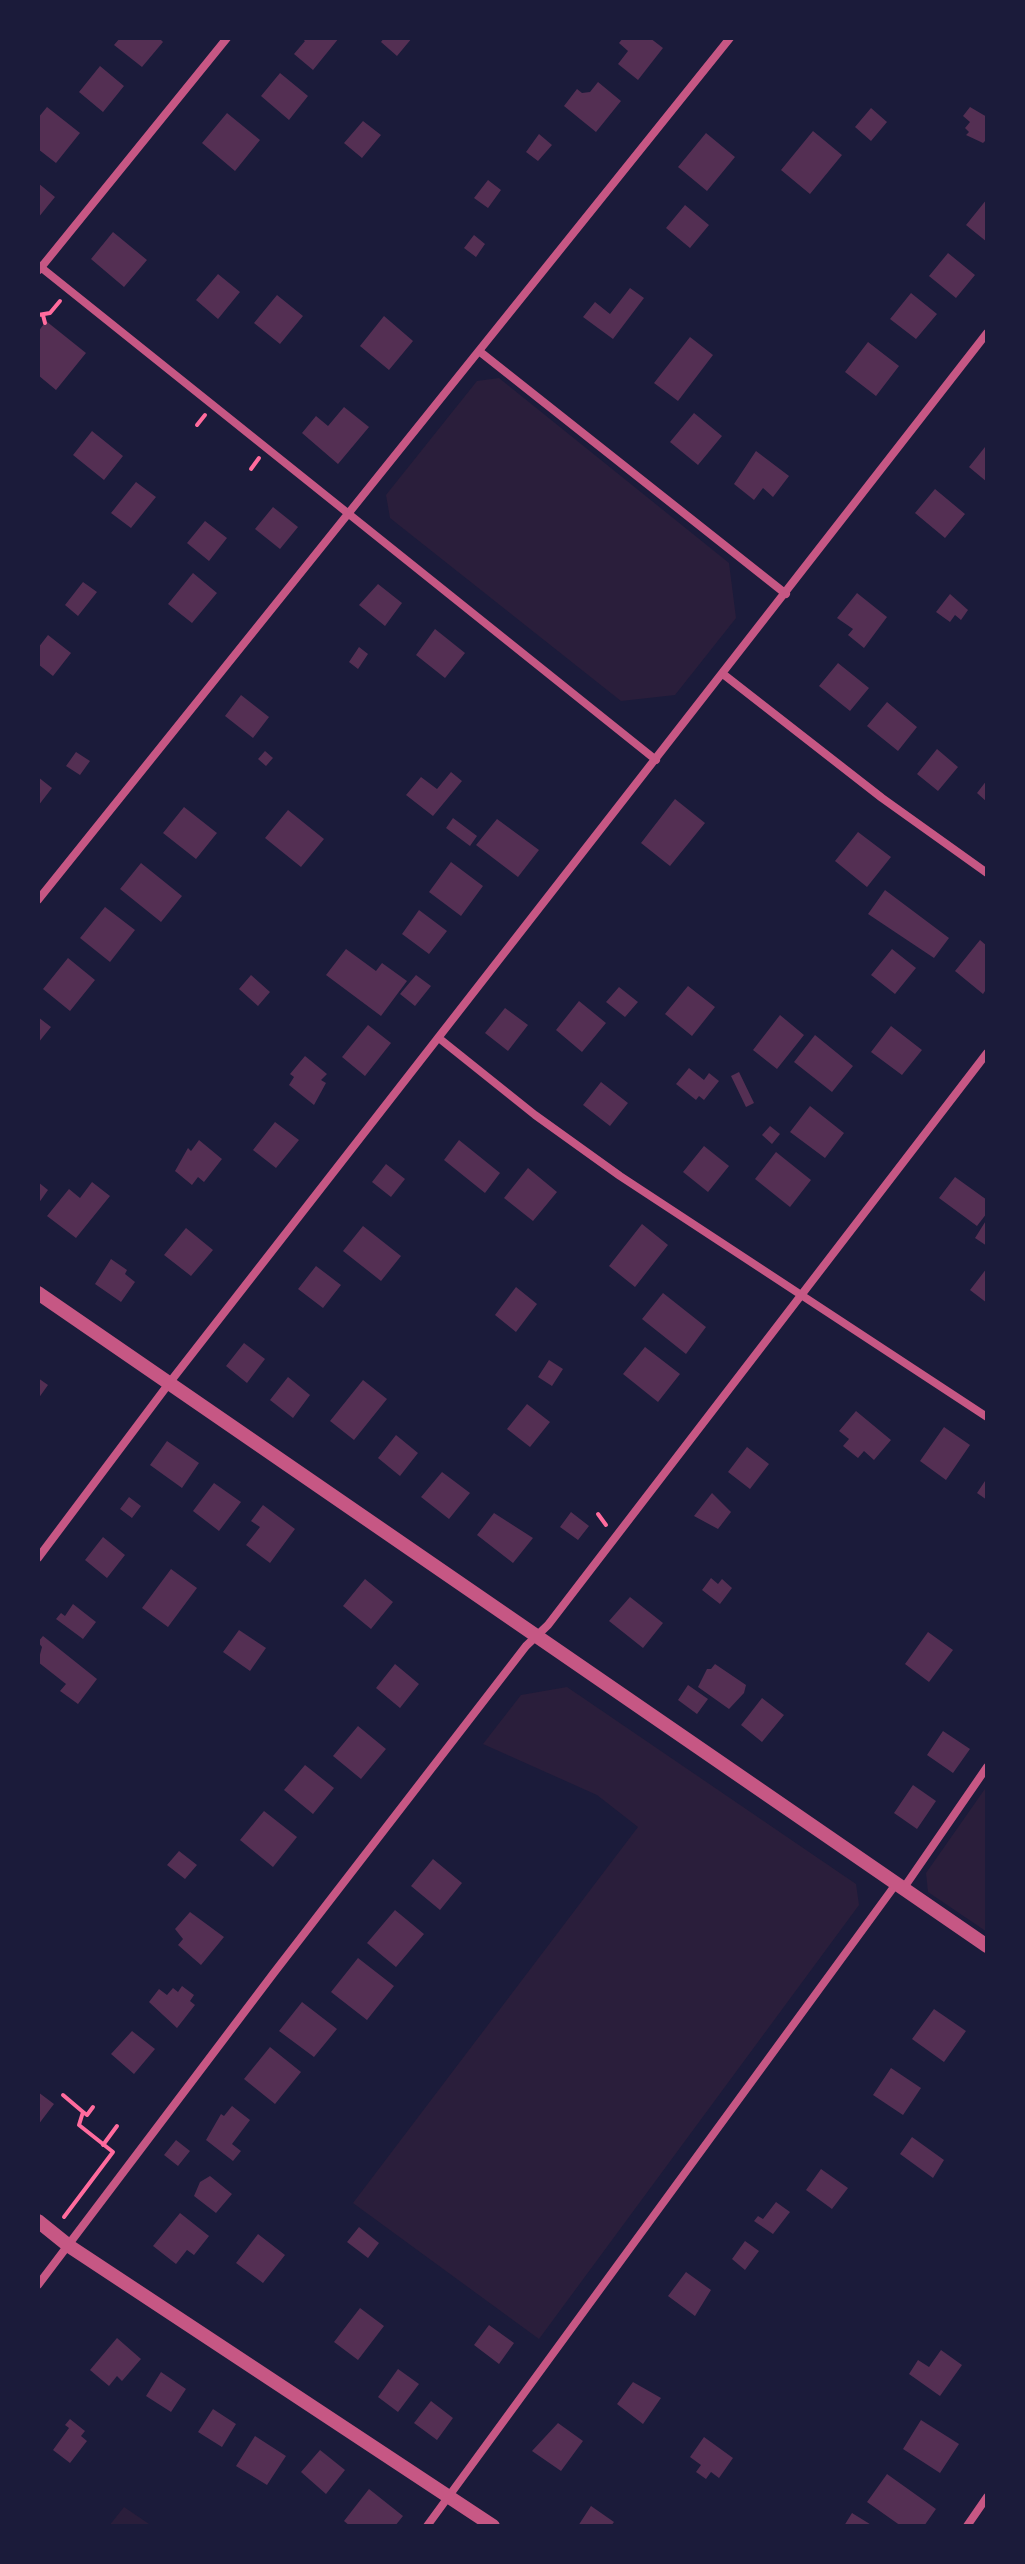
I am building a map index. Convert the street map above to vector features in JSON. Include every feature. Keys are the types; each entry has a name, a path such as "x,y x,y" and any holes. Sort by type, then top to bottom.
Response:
{"street":[{"path":"227,38 39,268 656,760"},
{"path":"38,900 346,512 730,38"},
{"path":"38,1558 170,1382 987,333"},
{"path":"479,351 786,594"},
{"path":"723,674 882,798 987,873"},
{"path":"440,1039 535,1115 620,1176 987,1417"},
{"path":"38,2285 253,1999 536,1636 548,1625 987,1053"},
{"path":"38,1293 987,1946"},
{"path":"427,2526 987,1767"},
{"path":"38,2221 69,2246 493,2526"},
{"path":"967,2526 987,2497"}],"path":[{"path":"45,323 41,315 69,291"},
{"path":"63,2095 87,2115 93,2107"},
{"path":"64,2217 113,2152 79,2125 83,2112"},
{"path":"103,2145 117,2126"}],"shaded area":[{"path":"499,378 729,563 736,618 675,695 621,701 390,518 386,495 477,381"},
{"path":"567,1687 856,1884 859,1905 539,2339 353,2203 638,1827 597,1795 483,1744 521,1695"},
{"path":"987,1786 987,1932 928,1892 926,1873"},
{"path":"124,2507 152,2526 109,2526"}],"building":[{"path":"120,38 159,38 163,42 142,67 114,45"},
{"path":"301,38 339,38 313,70 294,54 305,41"},
{"path":"384,38 412,38 397,56 381,42"},
{"path":"623,38 650,38 663,48 638,80 618,64 628,51 619,43"},
{"path":"100,66 124,86 103,112 79,92"},
{"path":"280,73 308,96 289,120 261,96"},
{"path":"598,82 621,101 596,132 564,106 577,89 582,93 590,92"},
{"path":"47,107 80,133 56,163 38,149 38,118"},
{"path":"970,107 987,117 987,139 983,143 966,135 969,132 965,128 970,122 963,116"},
{"path":"871,108 887,122 871,141 855,127"},
{"path":"227,113 260,140 235,171 202,143"},
{"path":"363,121 381,135 362,158 344,143"},
{"path":"813,131 842,155 810,194 781,170"},
{"path":"706,133 735,157 707,191 678,167"},
{"path":"539,134 552,145 538,161 526,152"},
{"path":"488,180 501,190 488,208 474,198"},
{"path":"38,183 55,197 38,218"},
{"path":"987,199 987,242 966,225"},
{"path":"685,205 709,225 690,248 666,228"},
{"path":"113,232 147,260 124,287 91,259"},
{"path":"474,235 485,244 476,257 464,248"},
{"path":"948,253 975,275 956,298 929,276"},
{"path":"218,274 240,292 218,319 196,300"},
{"path":"630,288 644,298 613,339 583,317 595,302 610,314"},
{"path":"911,293 937,314 916,339 890,319"},
{"path":"277,295 303,316 280,344 254,323"},
{"path":"384,316 413,341 389,370 360,346"},
{"path":"46,321 86,353 56,390 38,375 38,332"},
{"path":"690,337 713,355 678,401 654,383"},
{"path":"868,342 899,366 876,396 845,372"},
{"path":"344,407 369,427 338,464 302,433 316,416 328,426"},
{"path":"694,413 722,436 698,465 670,442"},
{"path":"92,431 123,456 104,480 73,455"},
{"path":"985,447 987,449 987,482 969,467"},
{"path":"756,451 789,476 773,497 763,488 754,500 734,484"},
{"path":"136,482 156,497 131,528 111,513"},
{"path":"935,489 965,514 945,538 915,513"},
{"path":"273,507 298,527 280,549 255,529"},
{"path":"205,521 227,538 209,561 187,543"},
{"path":"193,573 217,593 192,623 168,604"},
{"path":"83,582 97,592 78,616 65,605"},
{"path":"378,584 402,603 385,626 359,605"},
{"path":"857,593 887,617 864,648 848,635 853,629 837,618"},
{"path":"950,594 968,610 961,620 955,615 950,622 936,612"},
{"path":"435,629 465,653 445,678 416,655"},
{"path":"48,635 71,653 53,676 38,664 38,648"},
{"path":"359,647 368,654 358,669 349,662"},
{"path":"838,663 869,688 850,711 819,686"},
{"path":"241,695 269,717 253,738 225,716"},
{"path":"887,702 917,727 898,751 867,726"},
{"path":"937,749 958,767 938,791 917,774"},
{"path":"265,751 273,758 266,766 258,759"},
{"path":"76,752 90,761 80,775 66,766"},
{"path":"451,772 462,781 433,816 406,795 421,777 437,789"},
{"path":"38,777 52,788 38,806"},
{"path":"987,780 987,802 977,793"},
{"path":"675,799 705,823 670,866 641,843"},
{"path":"184,807 217,833 196,859 163,833"},
{"path":"288,810 324,839 301,867 265,838"},
{"path":"453,818 477,836 470,846 446,828"},
{"path":"497,819 539,850 518,877 476,845"},
{"path":"858,832 891,857 867,887 835,861"},
{"path":"451,862 483,886 461,916 429,892"},
{"path":"141,863 182,896 161,922 120,889"},
{"path":"885,890 949,938 934,958 868,914"},
{"path":"105,907 135,930 110,962 80,938"},
{"path":"419,910 447,931 429,954 402,934"},
{"path":"980,940 987,946 987,988 983,994 955,971"},
{"path":"346,949 376,971 382,963 407,981 381,1016 326,975"},
{"path":"892,949 916,968 895,994 871,975"},
{"path":"68,958 95,980 70,1011 43,989"},
{"path":"251,975 270,992 258,1006 239,989"},
{"path":"416,975 431,986 415,1006 400,994"},
{"path":"688,986 715,1007 692,1036 665,1014"},
{"path":"619,987 638,1002 625,1017 606,1002"},
{"path":"579,1001 606,1023 582,1052 556,1030"},
{"path":"505,1008 528,1025 508,1051 485,1033"},
{"path":"780,1015 804,1035 777,1069 753,1050"},
{"path":"38,1017 51,1027 38,1043"},
{"path":"368,1025 391,1043 365,1076 342,1057"},
{"path":"891,1026 922,1050 902,1075 871,1052"},
{"path":"815,1035 853,1066 832,1092 794,1062"},
{"path":"305,1056 327,1074 321,1080 326,1083 314,1105 289,1085 294,1077 290,1074"},
{"path":"689,1068 704,1080 709,1073 719,1081 704,1100 699,1096 696,1100 676,1084"},
{"path":"739,1072 754,1103 746,1107 731,1076"},
{"path":"601,1082 628,1103 610,1126 583,1105"},
{"path":"810,1106 844,1133 825,1158 790,1132"},
{"path":"275,1122 299,1140 276,1168 253,1150"},
{"path":"770,1126 780,1134 772,1144 762,1135"},
{"path":"199,1140 222,1159 204,1182 198,1177 192,1185 175,1171 188,1148 191,1151"},
{"path":"459,1140 500,1173 485,1193 444,1160"},
{"path":"704,1146 729,1166 708,1192 683,1172"},
{"path":"776,1152 811,1180 790,1207 755,1179"},
{"path":"386,1164 405,1179 391,1197 372,1182"},
{"path":"528,1168 557,1192 533,1221 504,1198"},
{"path":"955,1177 987,1200 987,1213 977,1226 939,1198"},
{"path":"38,1182 48,1190 38,1204"},
{"path":"92,1182 110,1196 76,1238 47,1216 69,1189 80,1198"},
{"path":"987,1219 987,1246 975,1238"},
{"path":"642,1224 668,1245 635,1287 609,1266"},
{"path":"363,1226 401,1256 381,1281 343,1251"},
{"path":"186,1228 213,1250 191,1276 164,1255"},
{"path":"111,1259 127,1270 125,1274 135,1282 121,1302 95,1284"},
{"path":"316,1266 341,1285 323,1308 298,1289"},
{"path":"987,1268 987,1303 970,1290"},
{"path":"516,1287 537,1304 516,1332 495,1315"},
{"path":"663,1293 706,1327 686,1354 642,1319"},
{"path":"244,1343 265,1359 247,1383 226,1366"},
{"path":"645,1347 680,1374 658,1402 623,1374"},
{"path":"549,1360 563,1369 552,1386 538,1377"},
{"path":"288,1377 310,1395 293,1418 270,1400"},
{"path":"38,1378 48,1385 38,1399"},
{"path":"363,1380 387,1399 354,1440 330,1421"},
{"path":"527,1404 550,1422 530,1447 507,1429"},
{"path":"856,1411 891,1440 874,1460 864,1451 858,1458 843,1446 849,1439 839,1431"},
{"path":"944,1427 970,1445 946,1480 920,1461"},
{"path":"396,1435 418,1453 400,1476 378,1458"},
{"path":"167,1441 199,1463 182,1488 150,1465"},
{"path":"747,1447 769,1464 750,1489 728,1472"},
{"path":"442,1472 470,1493 449,1519 421,1497"},
{"path":"987,1478 987,1500 977,1493"},
{"path":"214,1483 241,1502 219,1531 193,1511"},
{"path":"712,1493 731,1512 718,1529 694,1516"},
{"path":"129,1497 141,1506 132,1518 120,1509"},
{"path":"263,1505 295,1529 270,1563 246,1545 260,1527 251,1521"},
{"path":"571,1512 589,1526 578,1540 560,1527"},
{"path":"494,1513 533,1538 513,1563 477,1535"},
{"path":"103,1537 125,1555 107,1578 85,1560"},
{"path":"171,1569 197,1588 168,1627 142,1608"},
{"path":"711,1578 718,1584 722,1579 732,1588 720,1604 702,1590"},
{"path":"365,1579 393,1602 371,1629 343,1606"},
{"path":"630,1597 663,1623 643,1648 609,1621"},
{"path":"73,1604 96,1622 83,1639 56,1619 61,1613 65,1616"},
{"path":"239,1630 266,1648 250,1671 223,1652"},
{"path":"928,1632 953,1650 929,1682 905,1664"},
{"path":"43,1636 97,1679 78,1704 60,1691 66,1684 38,1662 42,1647 38,1642"},
{"path":"395,1664 419,1684 400,1708 376,1688"},
{"path":"715,1664 746,1685 744,1693 729,1709 698,1687 707,1669"},
{"path":"688,1685 708,1699 697,1714 678,1700"},
{"path":"762,1698 784,1715 762,1742 741,1725"},
{"path":"358,1726 386,1749 361,1779 333,1756"},
{"path":"943,1731 970,1749 953,1773 927,1755"},
{"path":"305,1765 334,1788 313,1814 284,1790"},
{"path":"913,1785 936,1801 917,1829 894,1813"},
{"path":"264,1811 297,1837 273,1867 240,1840"},
{"path":"179,1851 197,1865 185,1879 167,1865"},
{"path":"433,1859 462,1883 440,1910 411,1886"},
{"path":"395,1910 424,1934 396,1967 367,1943"},
{"path":"190,1912 224,1937 201,1965 178,1945 183,1939 175,1929"},
{"path":"358,1958 394,1986 367,2020 331,1992"},
{"path":"182,1986 194,1995 190,2001 195,2005 177,2028 149,2002 159,1989 167,1995 173,1988 178,1992"},
{"path":"302,2002 337,2029 314,2057 279,2031"},
{"path":"934,2009 966,2031 944,2062 912,2039"},
{"path":"132,2031 155,2049 134,2074 111,2054"},
{"path":"270,2047 301,2072 275,2104 244,2079"},
{"path":"891,2068 921,2088 903,2115 873,2095"},
{"path":"38,2092 54,2104 38,2125"},
{"path":"232,2106 250,2120 232,2144 241,2151 233,2161 206,2140 221,2114 224,2116"},
{"path":"912,2137 944,2160 933,2178 900,2154"},
{"path":"176,2140 190,2151 178,2166 164,2155"},
{"path":"821,2169 848,2188 832,2209 806,2190"},
{"path":"210,2176 232,2194 216,2213 194,2196 200,2182"},
{"path":"776,2202 790,2212 773,2234 754,2221 758,2216 763,2219"},
{"path":"180,2213 209,2236 194,2255 187,2250 176,2264 153,2246"},
{"path":"359,2227 379,2243 368,2258 347,2242"},
{"path":"258,2234 285,2255 263,2283 236,2263"},
{"path":"745,2241 759,2251 745,2270 732,2259"},
{"path":"686,2272 711,2290 695,2316 668,2296"},
{"path":"360,2308 384,2326 358,2360 334,2342"},
{"path":"489,2325 514,2343 499,2364 474,2345"},
{"path":"117,2338 141,2359 122,2381 117,2376 109,2386 90,2370"},
{"path":"941,2350 962,2365 940,2396 909,2374 918,2360 929,2367"},
{"path":"398,2369 419,2384 398,2412 378,2397"},
{"path":"161,2372 186,2389 171,2412 146,2396"},
{"path":"633,2382 661,2398 643,2424 617,2404"},
{"path":"431,2401 453,2418 437,2440 414,2423"},
{"path":"213,2409 236,2424 222,2447 198,2432"},
{"path":"70,2419 85,2431 81,2436 87,2441 70,2463 53,2450 69,2428 65,2425"},
{"path":"921,2420 959,2444 940,2473 903,2449"},
{"path":"558,2423 583,2441 561,2471 532,2451"},
{"path":"255,2436 286,2456 267,2485 236,2466"},
{"path":"704,2437 733,2458 719,2478 711,2472 706,2479 696,2472 701,2465 690,2457"},
{"path":"320,2450 345,2470 326,2494 301,2472"},
{"path":"887,2474 936,2509 924,2526 901,2526 867,2502"},
{"path":"369,2489 403,2516 395,2526 350,2526 344,2521"},
{"path":"591,2506 614,2522 611,2526 578,2526"},
{"path":"852,2513 873,2526 844,2526"}]}
